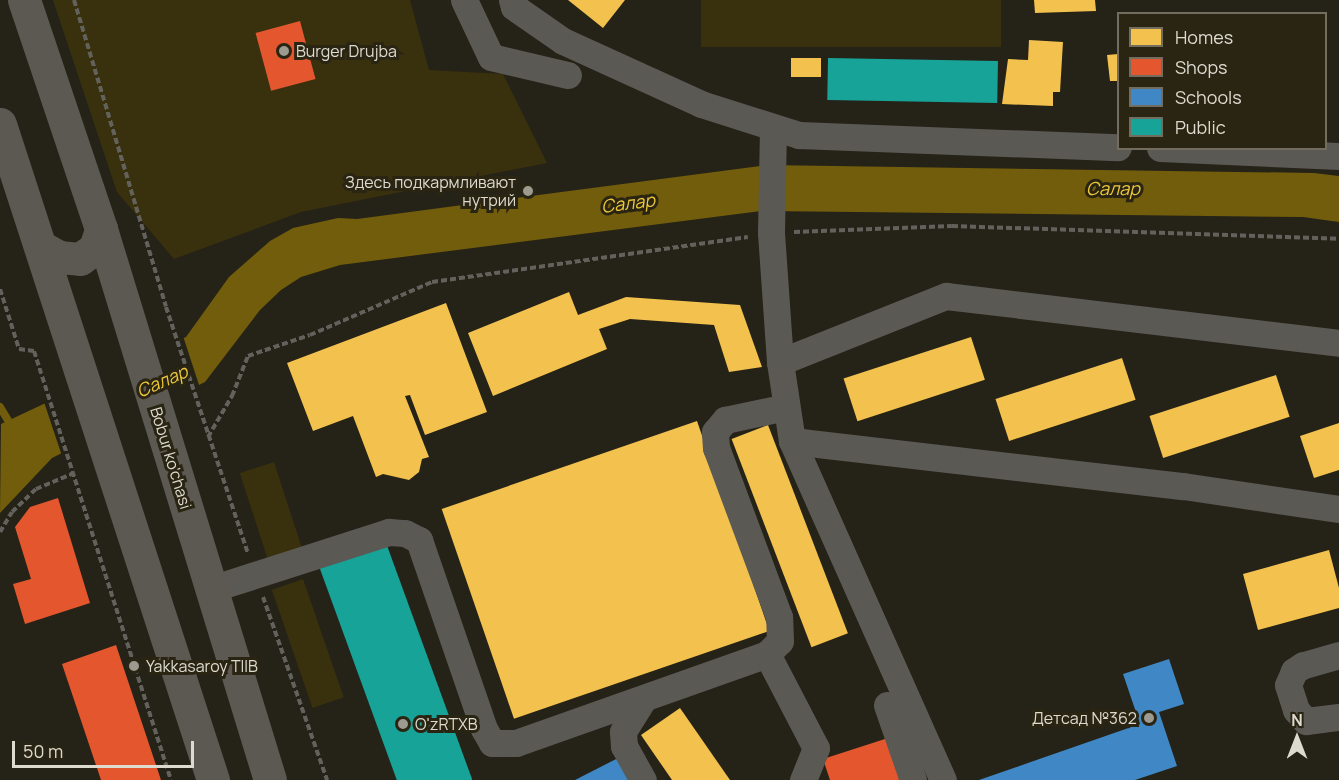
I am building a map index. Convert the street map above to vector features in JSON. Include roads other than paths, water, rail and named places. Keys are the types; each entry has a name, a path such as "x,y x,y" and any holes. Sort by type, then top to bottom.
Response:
{"main road":[{"name":"Bobur ko'chasi","path":"24,0 101,229 270,780"},
{"path":"0,124 213,780"},
{"path":"41,247 59,257 80,259 95,248 101,229"}],"lane":[{"path":"464,0 491,57 568,75"},
{"path":"512,0 514,7 563,40 773,136 1117,147"},
{"path":"773,136 771,233 780,362 792,441 930,743 943,780"},
{"path":"1205,150 1339,156"},
{"path":"780,362 945,296 1339,344"},
{"path":"211,589 256,577 389,532 405,533 419,540 484,729 492,743 516,743 642,701 767,654 780,640 779,618 716,448 715,432 725,420 786,407"},
{"path":"792,441 1183,486 1339,509"},
{"path":"767,654 816,748 803,780"},
{"path":"1339,654 1303,665 1294,671 1288,685 1296,710 1306,721 1339,717"},
{"path":"642,701 623,732 624,746 643,780"},
{"path":"887,705 913,780"}],"water":[{"name":"Салар","path":"767,165 1314,173 1339,176 1339,222 1303,217 761,211 340,265 301,277 281,290 260,310 205,382 52,458 0,513 1,424 186,337 229,277 270,241 293,228 338,218 357,219"}],"waterway":[{"path":"0,407 12,427"}],"place":[{"name":"Burger Drujba","path":"284,51"},
{"name":"Здесь подкармливают нутрий","path":"528,191"},
{"name":"Yakkasaroy TIIB","path":"134,666"},
{"name":"Детсад №362","path":"1149,718"},
{"name":"O'zRTXB","path":"403,724"}]}
